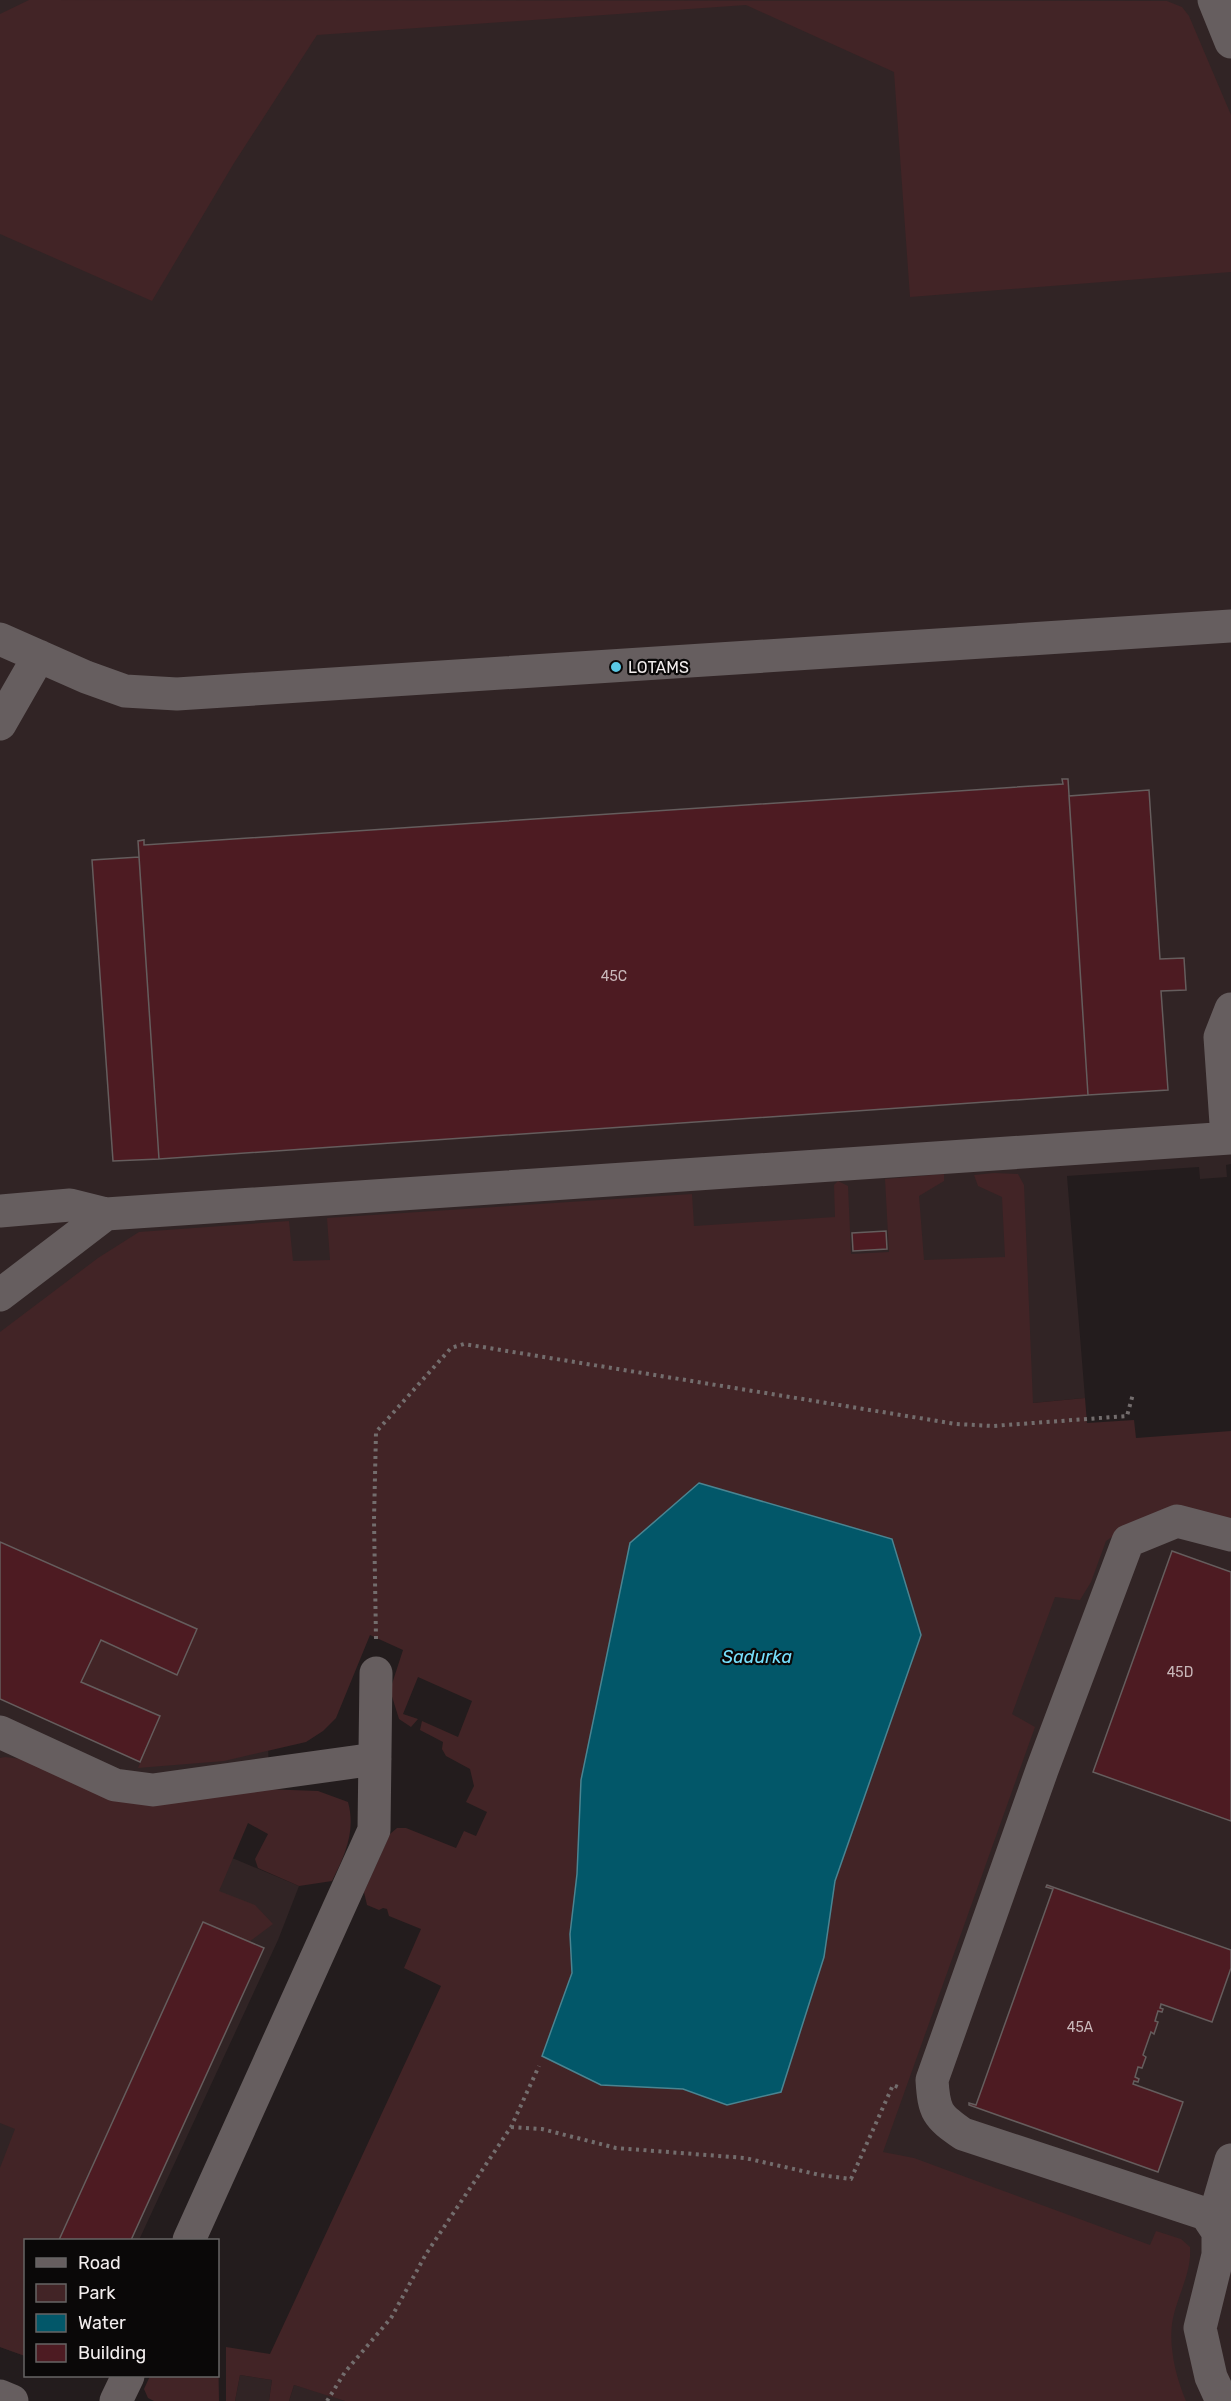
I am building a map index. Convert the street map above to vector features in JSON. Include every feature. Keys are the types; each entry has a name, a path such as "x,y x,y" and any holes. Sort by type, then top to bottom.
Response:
{"lane":[{"path":"1214,0 1231,42"},
{"path":"0,639 86,677 125,691 177,694 1231,626"},
{"path":"0,724 39,656"},
{"path":"0,1211 70,1205 106,1214 1229,1138 1220,1037 1231,1010"},
{"path":"0,1295 106,1214"},
{"path":"1222,2244 1206,2214 963,2134 941,2119 933,2100 932,2080 1042,1770 1128,1541 1177,1521 1231,1535"},
{"path":"190,2239 374,1830 376,1674"},
{"path":"0,1732 115,1785 153,1790 375,1760"},
{"path":"1222,2401 1211,2377 1200,2328 1222,2244 1217,2208 1231,2160"},
{"path":"116,2401 128,2377"},
{"path":"0,2396 12,2401"}],"path":[{"path":"376,1674 374,1520 376,1432 451,1348 464,1344 956,1424 993,1426 1126,1416 1133,1394"},
{"path":"327,2401 345,2372 391,2318 426,2254 512,2127 539,2066"},
{"path":"512,2127 542,2129 616,2148 745,2158 851,2180 892,2085 933,2100"}],"shaded area":[{"name":"LOTAMS","path":"0,0 1231,0 1231,1164 1226,1165 1227,1177 1200,1179 1199,1167 1067,1176 1085,1398 1033,1403 453,1326 268,1743 270,1808 185,1838 299,1886 278,1940 139,2239 24,2239 24,2356 0,2347"},
{"path":"1231,1508 1231,2401 751,2401 1026,1510"},
{"path":"240,2375 272,2380 269,2401 235,2401"},
{"path":"294,2385 322,2393 345,2401 289,2401"}],"green space":[{"path":"29,0 1167,1 1182,7 1189,16 1231,115 1231,272 910,297 894,72 746,5 317,35 234,163 152,301 0,234 0,14"},
{"path":"944,1174 944,1181 919,1196 924,1260 1005,1257 1002,1197 978,1186 974,1175 1018,1174 1024,1185 1033,1403 1085,1398 1087,1423 1134,1420 1136,1438 1231,1431 1231,1520 1131,1524 1106,1541 1091,1582 1080,1600 1055,1597 1012,1714 1035,1727 883,2152 914,2158 1150,2245 1156,2231 1181,2239 1190,2247 1190,2257 1172,2324 1172,2353 1186,2401 345,2401 294,2385 289,2401 269,2401 272,2380 240,2375 235,2401 226,2401 226,2347 270,2354 441,1986 404,1968 421,1929 389,1916 387,1909 379,1910 367,1905 364,1892 390,1834 397,1828 406,1828 456,1848 464,1831 476,1836 487,1812 466,1802 474,1786 470,1769 446,1756 442,1749 443,1742 420,1730 422,1721 458,1737 472,1701 418,1677 403,1714 418,1719 411,1727 399,1719 390,1690 403,1650 370,1635 336,1718 323,1731 306,1742 224,1761 138,1768 159,1716 81,1682 101,1640 177,1675 197,1629 0,1542 0,1332 98,1258 139,1232 289,1221 293,1261 330,1260 327,1218 692,1194 694,1226 835,1217 834,1185 838,1181 848,1186 851,1254 889,1252 885,1179"},
{"path":"0,1758 264,1789 318,1791 348,1802 351,1823 348,1843 332,1881 299,1886 258,1868 255,1859 268,1834 248,1823 219,1891 255,1905 273,1924 249,1942 203,1923 59,2239 24,2239 24,2356 0,2347 0,2168 15,2129 0,2123"},
{"path":"150,2377 219,2377 219,2401 154,2401 148,2398 144,2389"}],"water":[{"name":"Sadurka","path":"699,1483 892,1539 921,1635 835,1881 824,1957 781,2092 727,2105 683,2089 601,2085 542,2056 572,1973 570,1934 577,1874 581,1780 630,1543"}],"building":[{"path":"1062,779 1068,779 1088,1095 159,1159 138,841 144,840 144,845 1063,784"},
{"path":"1149,790 1160,959 1184,958 1186,990 1161,991 1168,1090 1088,1095 1069,796"},
{"path":"139,857 159,1159 113,1161 92,860"},
{"path":"886,1231 887,1249 853,1251 852,1233"},
{"path":"0,1542 197,1629 177,1675 101,1640 81,1682 160,1716 140,1762 0,1699"},
{"path":"1172,1551 1231,1572 1231,1821 1093,1772"},
{"path":"1047,1885 1231,1950 1231,1968 1212,2022 1161,2004 1160,2008 1163,2009 1162,2012 1158,2011 1155,2021 1158,2022 1154,2034 1151,2032 1143,2055 1146,2057 1142,2068 1138,2067 1135,2077 1139,2079 1133,2084 1183,2102 1158,2172 969,2105 969,2103 976,2105 1053,1889 1046,1887"},
{"path":"203,1922 264,1948 131,2239 59,2239"}],"place":[{"name":"LOTAMS","path":"616,667"}]}
